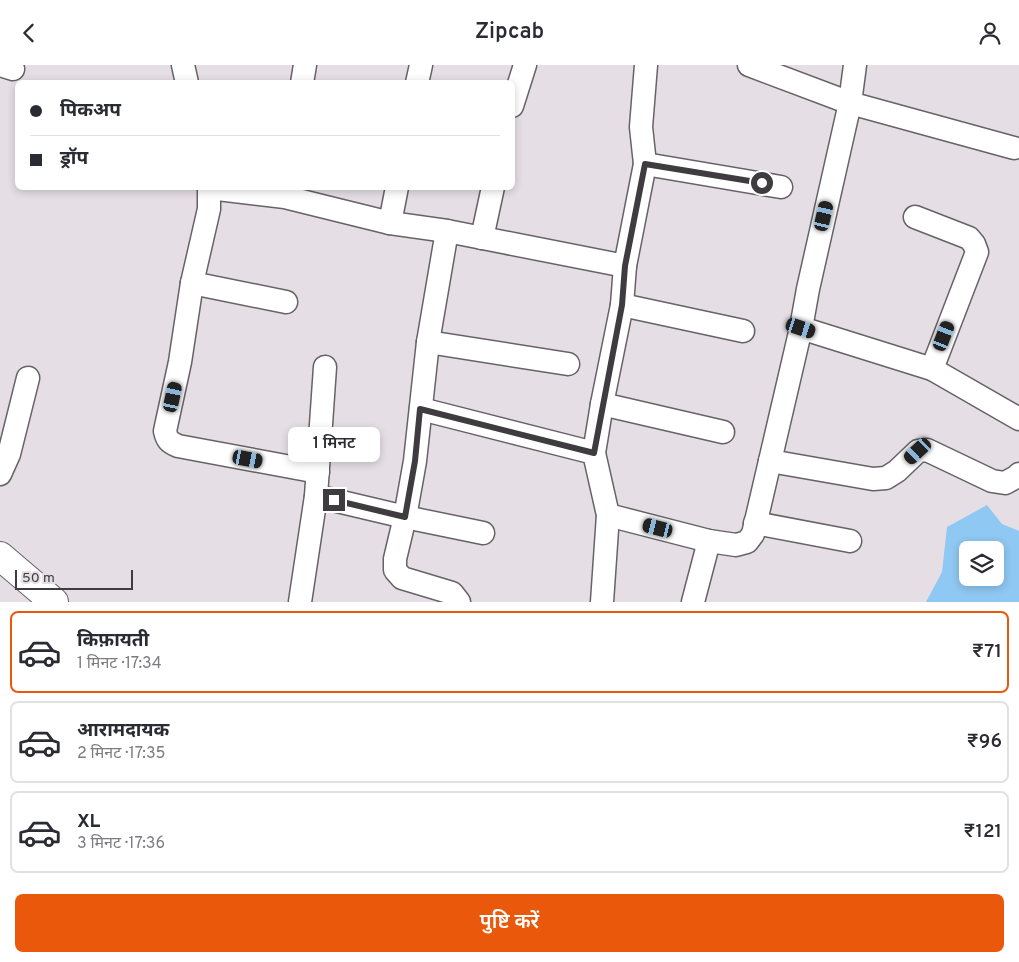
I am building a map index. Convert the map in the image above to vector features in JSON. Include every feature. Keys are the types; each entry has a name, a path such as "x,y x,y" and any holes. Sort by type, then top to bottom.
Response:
{"main road":[{"path":"0,556 54,602"},
{"path":"0,578 28,602"}],"street":[{"path":"183,65 186,80"},
{"path":"302,80 305,65"},
{"path":"418,80 422,65"},
{"path":"515,96 524,65"},
{"path":"602,602 608,515 594,453 622,305 625,266 645,164 641,127 646,65"},
{"path":"749,65 850,103 1014,148"},
{"path":"608,515 709,541 736,545 747,542 753,534 801,328 850,103 856,65"},
{"path":"645,164 782,187"},
{"path":"209,190 209,209 192,283 180,362 165,431 167,439 170,443 178,446 318,472"},
{"path":"248,190 286,192 390,223 447,231 625,266"},
{"path":"390,223 396,190"},
{"path":"482,238 492,190"},
{"path":"915,217 968,238 974,244 977,252 932,369"},
{"path":"447,231 428,341 415,461 395,559 395,570 402,578 452,593 459,602"},
{"path":"192,283 286,302"},
{"path":"622,305 743,331"},
{"path":"801,328 932,369 1019,419"},
{"path":"428,341 568,364"},
{"path":"300,602 316,496 325,367"},
{"path":"0,474 9,454 28,378"},
{"path":"602,404 722,432"},
{"path":"420,409 594,453"},
{"path":"770,461 873,479 886,478 897,471 918,451 927,450 992,481 1005,483 1019,474"},
{"path":"316,496 483,533"},
{"path":"755,523 850,541"},
{"path":"693,602 709,541"}],"water":[{"path":"987,505 1002,524 1019,531 1019,602 926,602 942,572 947,527"}],"route":[{"path":"334,500 405,517 415,461 420,409 594,453 622,305 625,266 645,164 762,183"}]}
